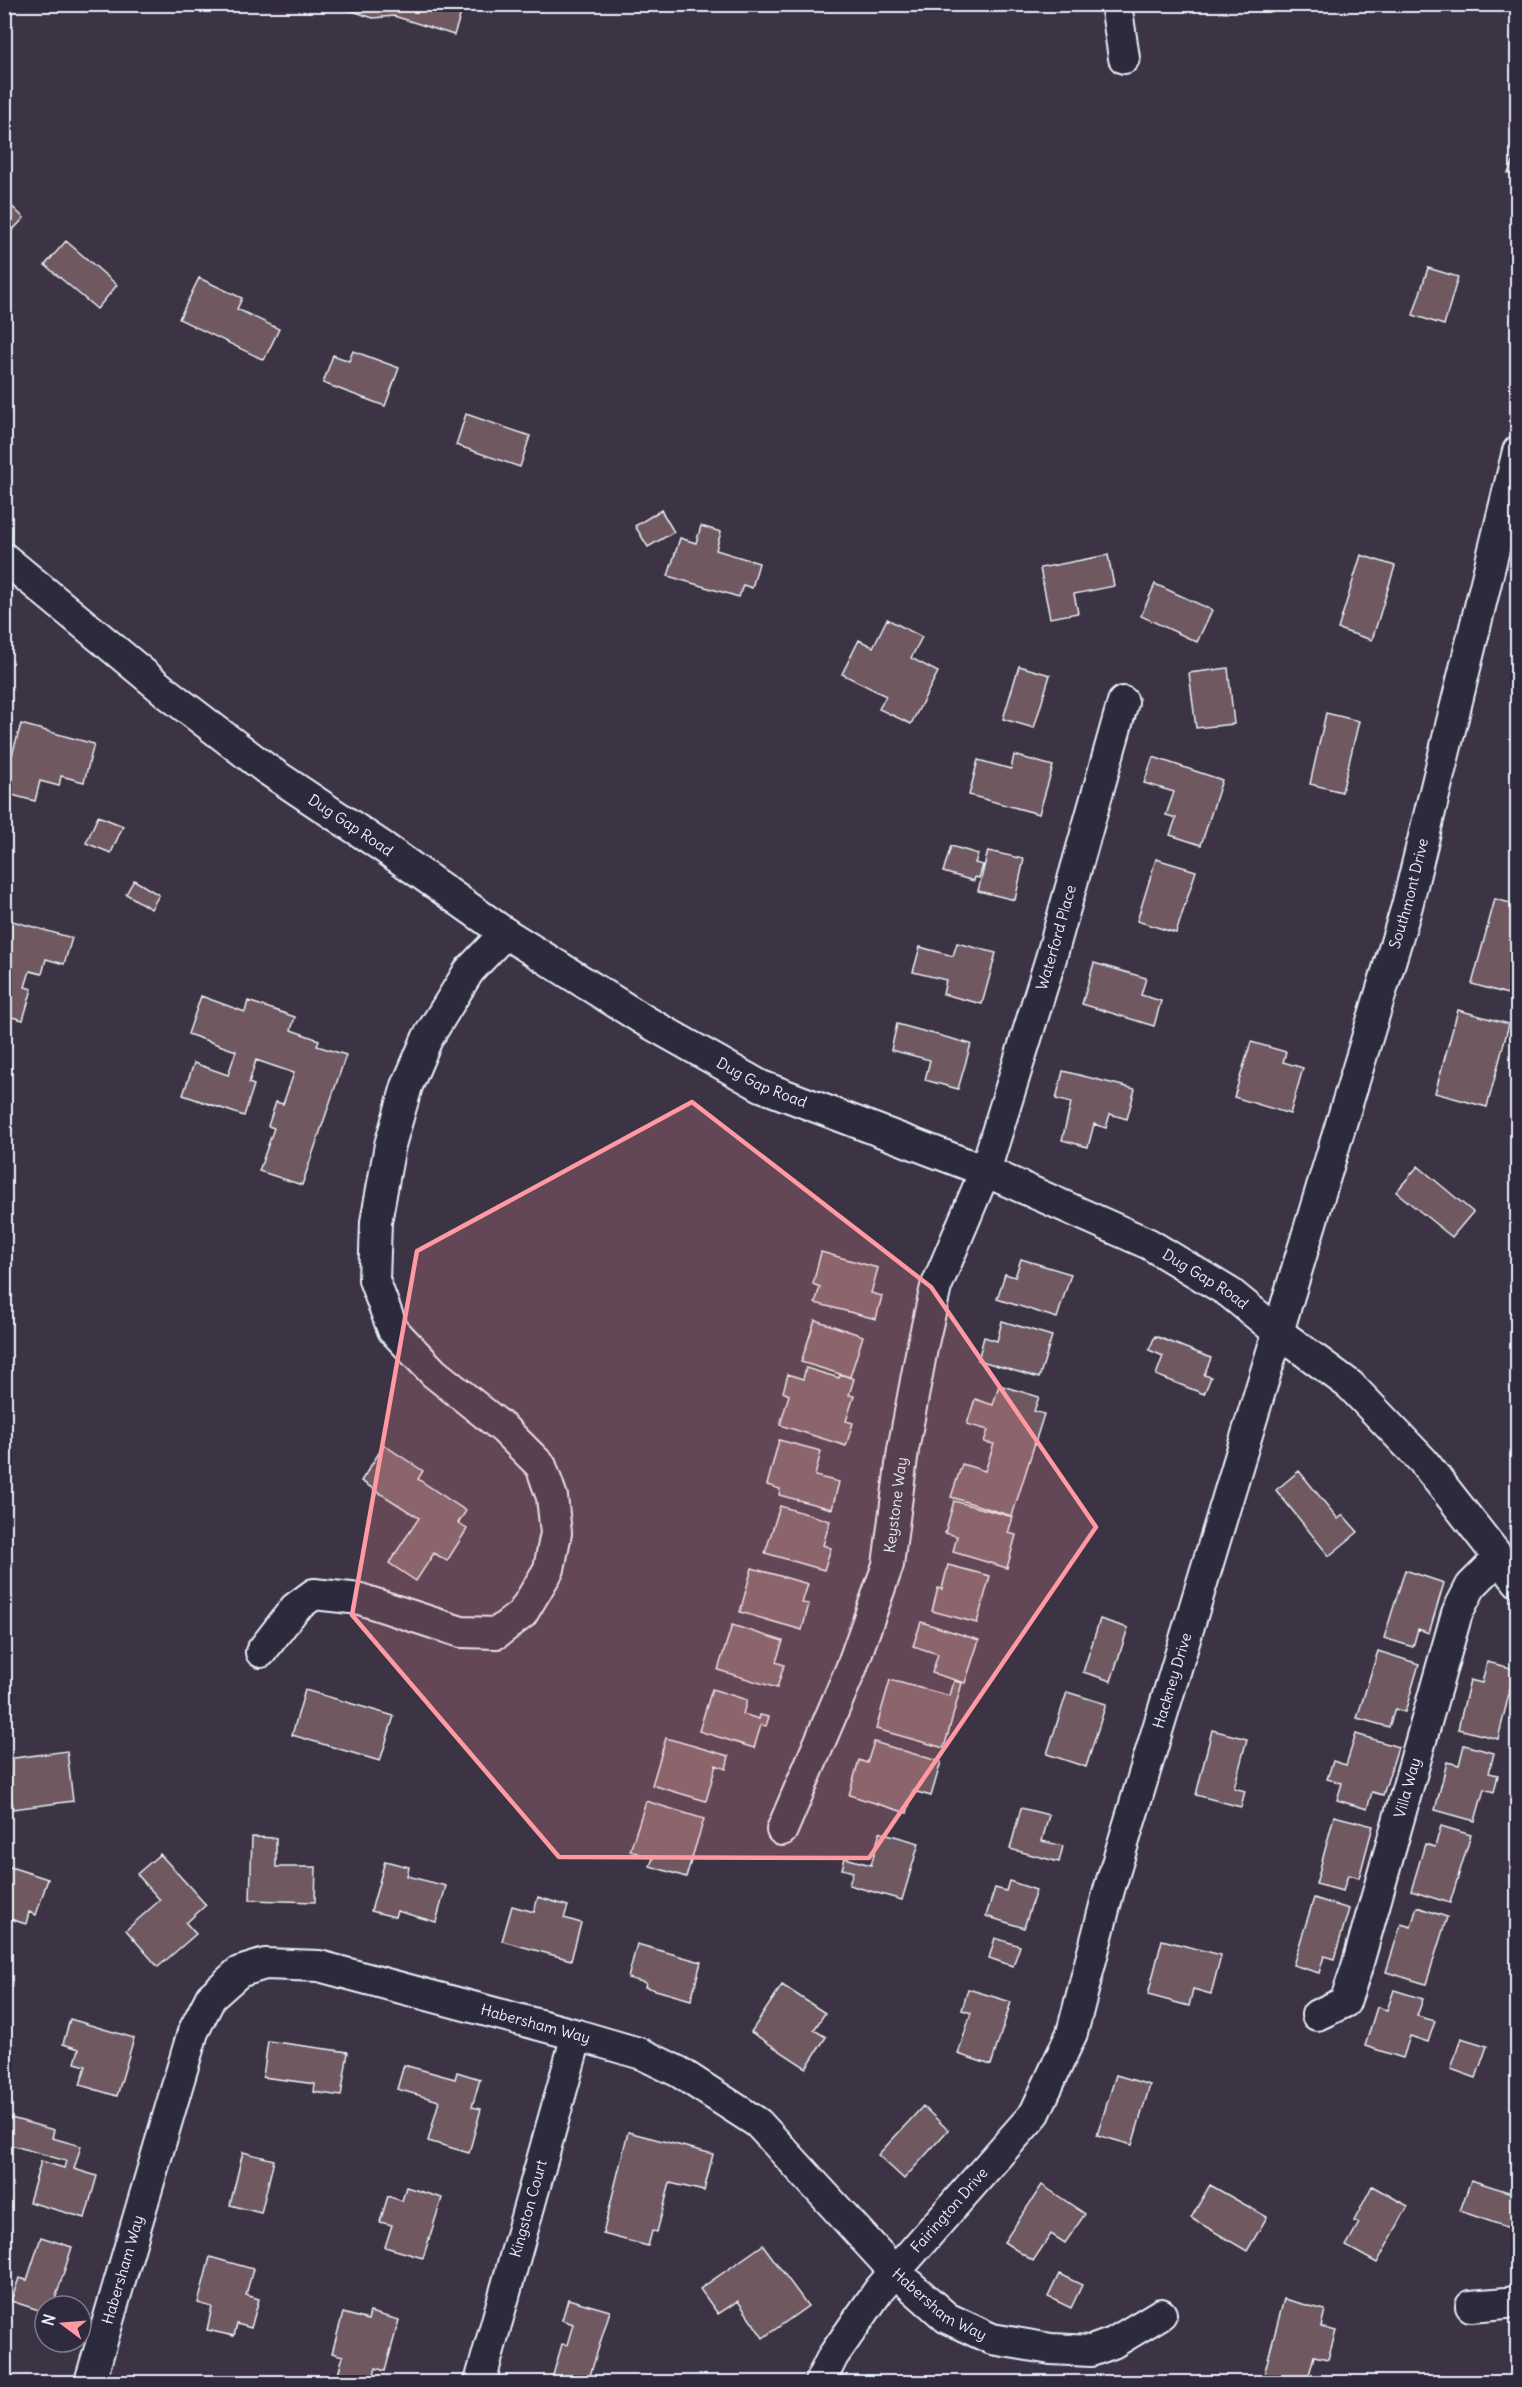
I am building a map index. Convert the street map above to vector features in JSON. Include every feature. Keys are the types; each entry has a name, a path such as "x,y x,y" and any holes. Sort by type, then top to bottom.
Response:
{"street":[{"path":"1116,4 1124,58"},
{"name":"Southmont Drive","path":"1278,1332 1407,906 1518,451"},
{"name":"Dug Gap Road","path":"4,558 166,693 265,768 505,933 644,1020 761,1086 986,1171 1149,1244 1230,1293 1350,1385 1423,1461 1518,1582"},
{"name":"Waterford Place","path":"986,1171 1051,958 1123,702"},
{"path":"261,1652 295,1608 315,1594 360,1599 460,1632 497,1633 522,1614 549,1569 556,1533 552,1497 541,1466 504,1429 434,1373 393,1330 374,1280 376,1222 390,1144 407,1086 427,1039 470,971 505,933"},
{"name":"Keystone Way","path":"782,1830 851,1669 888,1565 903,1450 936,1287 986,1171"},
{"name":"Hackney Drive","path":"1072,2033 1109,1890 1278,1332"},
{"name":"Villa Way","path":"1317,2015 1345,2002 1457,1613 1471,1586 1499,1558"},
{"name":"Habersham Way","path":"90,2382 193,2032 211,1997 239,1972 265,1964 319,1966 577,2034 642,2054 680,2072 758,2123 895,2272 947,2318 992,2339 1051,2349 1091,2351 1113,2343 1161,2314"},
{"name":"Fairington Drive","path":"820,2382 833,2356 879,2290 1035,2113 1072,2033"},
{"name":"Kingston Court","path":"480,2382 577,2034"},
{"path":"1471,2307 1518,2302"}],"highlighted area":[{"path":"692,1102 931,1287 1096,1527 869,1858 559,1857 352,1615 417,1251"}],"building":[{"path":"331,4 464,4 454,35 394,16 373,18"},
{"path":"1518,136 1518,177 1508,173 1517,153 1511,151"},
{"path":"4,199 24,218 6,237 4,236"},
{"path":"66,241 117,285 97,309 45,265"},
{"path":"1428,268 1458,277 1444,325 1413,315"},
{"path":"199,278 242,298 237,309 279,329 264,360 179,319"},
{"path":"353,351 399,368 385,406 323,383 333,355 349,361"},
{"path":"466,414 530,436 520,467 456,445"},
{"path":"661,510 674,532 648,547 635,526"},
{"path":"701,526 721,532 716,550 759,563 752,588 743,585 739,597 668,576 680,538 696,543"},
{"path":"1108,555 1114,586 1074,594 1078,613 1050,618 1040,568"},
{"path":"1361,555 1395,566 1372,640 1338,629"},
{"path":"1155,584 1212,610 1197,642 1141,616"},
{"path":"887,619 922,637 911,658 938,672 911,724 879,709 886,696 842,674 859,640 873,647"},
{"path":"1019,666 1050,675 1034,728 1003,719"},
{"path":"1228,668 1234,724 1196,728 1189,673"},
{"path":"1326,713 1359,721 1342,792 1310,784"},
{"path":"21,724 94,744 84,782 61,776 59,786 40,781 35,801 4,793 4,783"},
{"path":"1014,755 1053,766 1039,814 969,795 978,760 1011,769"},
{"path":"1153,757 1222,780 1201,845 1170,835 1176,818 1166,815 1174,792 1144,783"},
{"path":"98,816 123,826 111,853 86,843"},
{"path":"1518,834 1518,852 1513,850"},
{"path":"951,846 978,854 975,863 983,865 979,878 975,877 974,881 943,872"},
{"path":"988,851 1024,859 1015,900 978,891"},
{"path":"1156,859 1196,871 1176,933 1137,921"},
{"path":"134,880 159,895 151,909 126,894"},
{"path":"1495,899 1518,905 1516,965 1518,965 1518,988 1515,996 1472,984"},
{"path":"9,920 72,938 64,964 46,959 42,974 30,971 25,987 32,989 23,1020 4,1015 4,934"},
{"path":"957,943 996,953 982,1004 943,994 946,980 913,972 920,947 953,956"},
{"path":"1094,963 1146,978 1141,995 1161,1001 1154,1026 1082,1004"},
{"path":"201,996 245,1012 248,1001 295,1017 291,1030 319,1040 317,1046 346,1055 302,1185 259,1171 274,1128 268,1126 276,1102 283,1104 294,1073 256,1060 249,1083 254,1085 244,1116 183,1095 194,1063 228,1075 236,1051 188,1034"},
{"path":"1458,1010 1509,1024 1487,1107 1435,1093"},
{"path":"897,1024 971,1044 958,1089 925,1080 930,1060 891,1050"},
{"path":"4,1042 10,1044 4,1061"},
{"path":"1251,1042 1286,1052 1283,1062 1303,1068 1290,1114 1234,1097"},
{"path":"1063,1071 1135,1089 1127,1119 1110,1114 1106,1128 1094,1124 1088,1147 1062,1140 1071,1103 1056,1099"},
{"path":"1418,1166 1473,1212 1452,1237 1396,1192"},
{"path":"821,1252 878,1268 871,1293 882,1296 876,1319 815,1303 820,1287 813,1284"},
{"path":"1021,1259 1071,1274 1057,1318 997,1299 1005,1274 1015,1277"},
{"path":"815,1320 863,1336 850,1377 801,1362"},
{"path":"1002,1321 1052,1336 1039,1378 978,1360 984,1337 997,1341"},
{"path":"1155,1336 1211,1358 1204,1375 1211,1377 1204,1394 1156,1375 1163,1356 1149,1350"},
{"path":"806,1368 839,1378 840,1374 854,1379 849,1395 854,1396 846,1421 853,1423 846,1446 780,1425 789,1395 783,1392 788,1374 803,1379"},
{"path":"999,1385 1039,1397 1034,1411 1044,1414 1012,1516 951,1497 962,1464 985,1471 994,1444 984,1442 988,1430 967,1424 975,1399 993,1405"},
{"path":"779,1440 821,1451 815,1476 839,1482 832,1509 779,1495 780,1489 767,1485"},
{"path":"384,1445 423,1471 418,1479 466,1511 458,1523 467,1529 447,1561 434,1553 416,1581 389,1563 419,1518 361,1481"},
{"path":"1299,1471 1338,1519 1343,1515 1358,1532 1329,1556 1276,1490"},
{"path":"954,1501 1013,1517 1008,1533 1016,1535 1007,1568 953,1552 957,1536 945,1533"},
{"path":"780,1506 830,1521 823,1545 831,1548 824,1570 765,1553"},
{"path":"948,1565 990,1576 977,1623 932,1611 938,1588 942,1589"},
{"path":"752,1568 808,1584 802,1603 809,1604 802,1630 740,1612"},
{"path":"1405,1570 1444,1583 1429,1633 1418,1629 1413,1647 1384,1638"},
{"path":"1100,1619 1128,1628 1111,1681 1083,1672"},
{"path":"921,1622 979,1640 965,1683 932,1673 938,1654 913,1646"},
{"path":"732,1625 783,1641 776,1662 784,1665 777,1688 718,1670"},
{"path":"1378,1651 1419,1664 1405,1712 1395,1709 1389,1727 1357,1718"},
{"path":"1487,1662 1515,1669 1498,1739 1458,1729 1470,1680 1482,1683"},
{"path":"890,1680 950,1696 954,1681 962,1683 944,1748 876,1729"},
{"path":"712,1689 747,1700 743,1714 759,1719 760,1715 769,1717 766,1726 761,1725 754,1748 699,1731"},
{"path":"305,1690 394,1716 380,1761 292,1735"},
{"path":"1067,1692 1106,1704 1086,1767 1047,1754"},
{"path":"1212,1730 1247,1739 1234,1788 1245,1791 1241,1807 1196,1795"},
{"path":"1356,1734 1398,1747 1383,1795 1372,1792 1367,1809 1337,1800 1342,1783 1327,1779 1333,1761 1346,1765"},
{"path":"666,1738 729,1756 726,1769 716,1765 706,1801 652,1785"},
{"path":"874,1742 941,1762 931,1796 913,1791 907,1813 849,1795 859,1760 867,1763"},
{"path":"1464,1745 1494,1753 1489,1773 1498,1775 1494,1792 1484,1789 1475,1821 1435,1810 1447,1762 1459,1765"},
{"path":"67,1751 73,1801 13,1809 7,1759"},
{"path":"646,1801 704,1819 686,1877 650,1866 653,1858 630,1851"},
{"path":"1021,1808 1049,1815 1042,1841 1063,1846 1059,1862 1010,1849"},
{"path":"1334,1816 1373,1826 1359,1878 1348,1875 1343,1891 1316,1884"},
{"path":"1441,1826 1471,1835 1450,1903 1411,1891 1425,1844 1435,1847"},
{"path":"880,1832 919,1843 902,1900 849,1885 853,1872 842,1869 845,1858 871,1865"},
{"path":"252,1837 276,1838 276,1867 316,1867 315,1902 250,1900"},
{"path":"160,1854 206,1905 186,1923 196,1934 158,1967 126,1930 160,1900 137,1874"},
{"path":"385,1861 409,1867 407,1876 446,1886 436,1922 397,1911 395,1917 371,1911"},
{"path":"4,1865 48,1879 36,1915 29,1912 26,1924 4,1917"},
{"path":"1009,1881 1036,1890 1024,1928 986,1916 995,1888 1006,1891"},
{"path":"538,1897 568,1906 564,1918 581,1923 571,1960 502,1941 512,1906 534,1912"},
{"path":"1314,1898 1349,1909 1334,1959 1324,1956 1319,1973 1293,1965"},
{"path":"1417,1907 1447,1917 1426,1984 1386,1972 1401,1924 1411,1927"},
{"path":"995,1938 1020,1946 1013,1966 989,1958"},
{"path":"1162,1940 1221,1955 1211,1994 1193,1989 1189,2006 1148,1995"},
{"path":"637,1944 701,1962 691,2000 645,1987 646,1983 628,1978"},
{"path":"782,1985 825,2013 814,2030 826,2037 806,2068 751,2032"},
{"path":"968,1989 1011,2002 991,2065 958,2054 971,2013 962,2010"},
{"path":"1394,1990 1423,1999 1417,2016 1435,2021 1428,2042 1410,2036 1403,2058 1365,2046 1377,2007 1387,2010"},
{"path":"70,2019 134,2038 117,2096 80,2085 86,2066 75,2063 79,2049 63,2044"},
{"path":"1461,2038 1487,2046 1476,2078 1451,2069"},
{"path":"268,2041 348,2052 341,2096 314,2092 315,2084 263,2077"},
{"path":"404,2065 455,2079 457,2072 480,2079 472,2107 481,2109 469,2153 428,2141 439,2101 397,2089"},
{"path":"1116,2075 1150,2085 1132,2145 1097,2135"},
{"path":"923,2106 948,2130 904,2179 878,2155"},
{"path":"4,2116 54,2130 52,2138 81,2146 74,2169 97,2176 85,2218 29,2202 41,2161 64,2168 66,2161 4,2143"},
{"path":"628,2132 713,2154 704,2191 670,2183 657,2232 652,2231 648,2246 603,2234"},
{"path":"243,2152 274,2160 261,2213 230,2205"},
{"path":"1471,2180 1518,2195 1518,2231 1460,2211"},
{"path":"1042,2185 1085,2214 1065,2243 1051,2234 1033,2261 1004,2242"},
{"path":"1210,2185 1267,2217 1247,2251 1191,2218"},
{"path":"1372,2186 1408,2206 1377,2263 1346,2246 1359,2223 1354,2221"},
{"path":"406,2187 442,2198 423,2258 385,2247 392,2225 380,2222 388,2196 402,2201"},
{"path":"41,2237 72,2247 57,2294 33,2294 33,2308 11,2301 19,2278 27,2280"},
{"path":"763,2245 808,2306 763,2338 738,2301 718,2314 700,2289"},
{"path":"210,2257 253,2269 246,2295 259,2299 251,2328 237,2324 234,2336 207,2330 212,2307 198,2303"},
{"path":"1059,2274 1082,2285 1071,2308 1048,2297"},
{"path":"568,2299 610,2311 588,2382 551,2382 562,2344 567,2345 573,2324 562,2320"},
{"path":"1284,2299 1325,2310 1321,2327 1336,2331 1328,2359 1314,2356 1309,2375 1319,2377 1318,2382 1262,2382"},
{"path":"370,2312 399,2320 385,2371 376,2368 372,2382 336,2382 343,2356 332,2353 343,2313 368,2320"}]}
